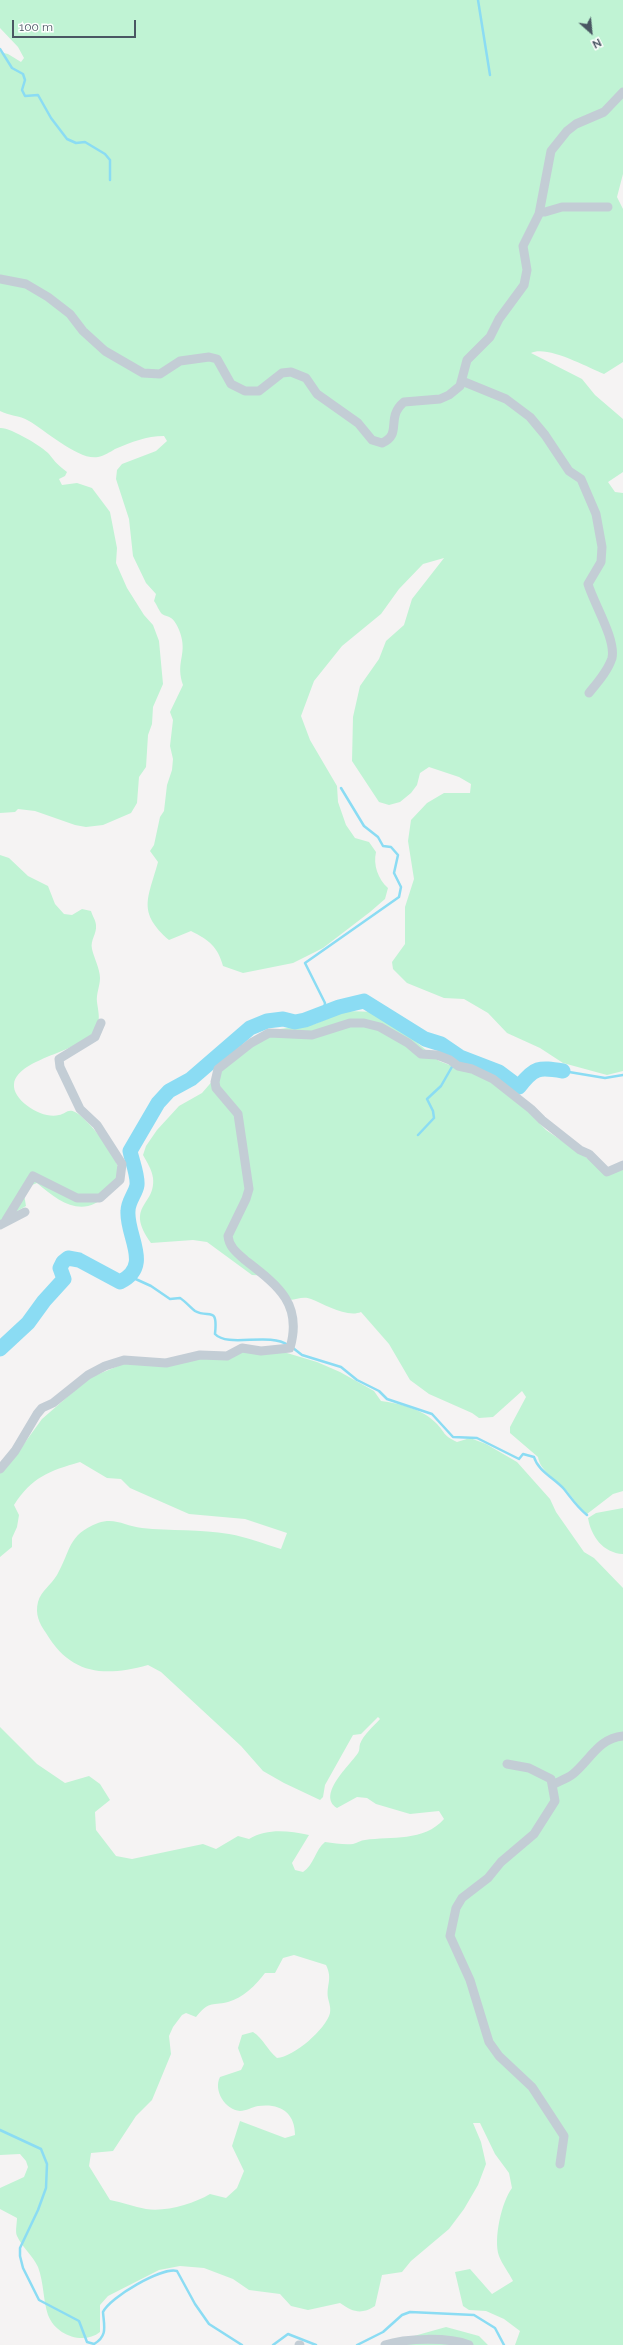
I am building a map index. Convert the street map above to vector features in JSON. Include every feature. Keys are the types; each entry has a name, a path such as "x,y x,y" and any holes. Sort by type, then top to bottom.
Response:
{"street":[{"path":"0,280 26,284 48,297 70,314 83,331 105,351 143,373 160,374 180,361 217,358 230,384 236,388 254,391 259,391 282,373 301,374 306,378 318,394 358,423 377,443 382,444 388,441 392,435 394,413 404,402 440,399 454,391 462,381 466,360 490,337 502,315 524,285 526,270 523,246 540,211 549,156 558,141 576,124 604,112 623,92"},
{"path":"540,211 545,212 562,207 608,208"},
{"path":"462,381 506,399 530,417 545,434 569,471 581,479 596,514 602,547 601,562 588,584 594,603 610,637 612,658 589,693"},
{"path":"3,1222 33,1176 77,1198 100,1198 120,1180 122,1164 97,1125 80,1109 60,1067 59,1059 95,1037 101,1023"},
{"path":"0,1469 16,1452 37,1414 42,1408 53,1403 88,1375 105,1366 124,1360 166,1363 200,1355 227,1356 242,1348 261,1351 290,1348 293,1318 291,1307 277,1286 233,1248 228,1236 246,1199 249,1189 238,1114 216,1088 216,1076 218,1069 231,1057 261,1037 280,1032 322,1033 350,1023 364,1023 380,1026 404,1040 421,1054 437,1055 450,1060 458,1066 472,1069 493,1079 522,1101 542,1120 580,1150 590,1154 600,1168 606,1172 623,1165"},
{"path":"3,1222 25,1212"},
{"path":"554,1784 573,1774 602,1744 623,1736"},
{"path":"507,1764 529,1768 551,1779 554,1784 555,1801 539,1828 523,1845 501,1862 488,1878 462,1898 456,1908 450,1936 470,1980 489,2042 499,2056 532,2087 564,2136 560,2164"},
{"path":"385,2345 392,2342 469,2345"}],"green space":[{"path":"0,0 623,0 623,174 617,197 623,209 623,362 604,374 557,354 538,351 531,353 582,379 595,395 623,419 623,472 608,482 615,492 623,493 623,1071 607,1075 563,1063 540,1048 507,1033 488,1013 464,999 444,998 407,983 393,969 392,962 405,944 405,907 414,879 408,841 411,820 427,803 444,793 470,793 471,784 459,777 429,767 420,773 417,785 411,793 400,802 389,805 379,802 352,761 353,717 360,686 379,659 386,641 404,625 412,599 444,558 423,564 399,589 381,614 342,646 314,681 301,716 310,740 337,786 338,802 346,825 355,838 369,842 376,852 375,862 377,872 381,880 388,888 385,899 323,948 293,963 243,973 223,966 221,959 212,945 197,934 191,931 169,940 152,921 148,904 151,886 158,862 150,851 154,845 160,817 164,811 167,785 172,770 173,759 170,746 173,720 170,712 183,685 180,666 183,646 181,634 176,624 171,618 162,614 160,611 154,601 156,594 146,583 133,556 129,519 116,479 117,470 122,464 156,451 167,441 164,436 145,438 121,446 102,456 90,457 72,450 25,419 0,411 0,52 8,54 21,62 24,58 18,47 0,28"},
{"path":"0,428 18,434 46,451 57,464 67,472 65,476 59,479 62,485 77,483 92,488 110,512 117,548 116,563 127,588 144,615 153,625 159,641 163,684 153,707 152,724 148,735 146,767 139,777 137,803 131,813 103,825 86,827 75,825 35,811 18,809 15,812 0,813"},
{"path":"0,855 9,858 28,876 48,886 55,904 64,914 72,915 82,909 91,911 96,925 92,949 100,978 97,999 99,1022 92,1034 82,1042 40,1060 28,1067 18,1075 14,1084 15,1090 23,1103 45,1115 53,1116 73,1111 81,1116 88,1122 110,1150 119,1169 119,1175 110,1192 90,1206 81,1207 63,1202 37,1183 32,1185 24,1194 26,1206 0,1221"},
{"path":"346,1011 377,1012 396,1025 439,1061 487,1079 518,1101 546,1130 590,1160 603,1173 623,1169 623,1491 613,1494 587,1514 566,1490 545,1471 539,1462 538,1457 510,1433 510,1427 526,1397 522,1391 493,1417 479,1418 472,1413 429,1394 410,1380 389,1344 361,1312 342,1312 308,1298 290,1300 270,1276 252,1275 207,1242 193,1240 151,1243 143,1230 140,1221 141,1213 153,1187 153,1178 143,1155 146,1146 157,1130 179,1106 202,1093 222,1070 266,1031 315,1024"},
{"path":"243,1352 287,1353 317,1362 340,1372 374,1391 381,1401 403,1405 425,1414 436,1423 446,1436 452,1440 457,1442 470,1438 486,1444 517,1462 550,1499 556,1512 584,1552 594,1558 623,1588 623,2345 515,2345 520,2331 504,2319 486,2311 469,2310 463,2306 455,2272 470,2269 492,2294 513,2281 499,2256 497,2249 498,2230 502,2211 508,2194 512,2188 509,2173 495,2154 480,2123 473,2123 481,2142 486,2164 478,2185 464,2209 449,2229 411,2261 402,2272 382,2275 375,2306 365,2311 349,2309 340,2303 308,2310 291,2306 280,2294 249,2290 233,2279 204,2268 180,2266 159,2270 108,2296 100,2305 100,2332 94,2336 86,2338 71,2336 57,2328 48,2315 38,2267 16,2234 17,2218 0,2209 0,2188 24,2177 28,2167 26,2161 20,2154 0,2155 0,1727 37,1764 65,1783 89,1776 100,1784 110,1800 95,1812 96,1830 116,1856 132,1859 203,1844 216,1849 238,1836 249,1839 263,1833 278,1831 293,1832 309,1835 292,1863 295,1870 303,1872 310,1865 319,1849 325,1842 353,1844 364,1840 407,1837 427,1831 444,1819 439,1811 410,1814 376,1804 367,1798 357,1797 337,1808 332,1802 330,1795 337,1780 358,1753 360,1744 364,1737 380,1719 378,1717 361,1734 353,1735 325,1785 323,1797 320,1800 263,1771 241,1746 161,1672 148,1665 117,1671 103,1671 78,1665 66,1657 56,1647 38,1618 37,1606 39,1598 57,1575 71,1544 80,1533 98,1523 104,1521 115,1521 142,1528 218,1532 242,1537 281,1549 287,1533 245,1519 189,1514 130,1488 121,1479 107,1478 80,1462 42,1476 21,1495 14,1505 19,1515 17,1527 12,1538 12,1547 0,1557 0,1473 10,1463 42,1419 89,1378 123,1364 208,1357","holes":["294,1955 326,1965 329,1974 328,1998 330,2013 316,2034 292,2053 277,2058 253,2032 242,2035 238,2048 244,2064 241,2070 220,2077 218,2082 219,2093 225,2103 235,2110 240,2111 266,2105 280,2108 285,2111 292,2121 295,2135 285,2138 240,2121 232,2146 244,2171 237,2188 226,2198 210,2194 196,2201 179,2206 154,2210 110,2200 89,2166 91,2153 113,2151 136,2116 152,2100 171,2054 169,2036 173,2027 182,2015 186,2013 196,2017 207,2006 234,2000 258,1982 265,1973 275,1973 283,1958"]},
{"path":"623,1508 623,1554 616,1553 604,1547 599,1542 592,1531 588,1518 596,1513"},
{"path":"446,2327 479,2336 488,2345 401,2345 414,2336"}],"waterway":[{"path":"478,0 490,75"},
{"path":"0,49 12,68 23,74 25,80 22,90 25,96 38,95 51,118 67,139 76,143 85,142 105,154 110,160 110,180"},
{"path":"323,1015 325,1003 305,963 399,897 401,887 394,873 398,855 391,847 383,846 378,837 364,826 341,788"},
{"path":"0,1349 28,1323 44,1301 64,1279 60,1268 63,1262 68,1258 79,1260 120,1282 130,1275 135,1268 137,1259 128,1221 129,1204 137,1185 136,1172 130,1151 158,1103 169,1091 191,1079 250,1028 267,1021 283,1019 295,1022 305,1020 339,1007 364,1001 425,1039 441,1044 460,1057 499,1072 519,1087 524,1080 533,1072 538,1070 548,1069 563,1071"},
{"path":"456,1061 460,1057"},
{"path":"418,1135 434,1118 433,1111 427,1099 441,1086 453,1065"},
{"path":"563,1071 605,1078 623,1075"},
{"path":"129,1276 151,1286 170,1299 180,1298 195,1311 214,1316 216,1325 215,1334 221,1338 229,1340 260,1339 280,1341 288,1345"},
{"path":"293,1348 302,1355 341,1367 357,1380 379,1391 387,1399 432,1414 453,1437 477,1438 519,1459 523,1454 534,1457 539,1466 564,1489 577,1506 587,1515"},
{"path":"0,2130 41,2149 47,2164 46,2188 38,2210 20,2248 23,2268 39,2300 79,2321 87,2342 94,2344 103,2334 103,2312 115,2299 137,2284 149,2278 170,2271 177,2271 195,2304 209,2324 242,2345"},
{"path":"357,2345 383,2332 402,2315 410,2312 474,2315 495,2328 504,2345"},
{"path":"273,2345 288,2334 316,2345"}]}
